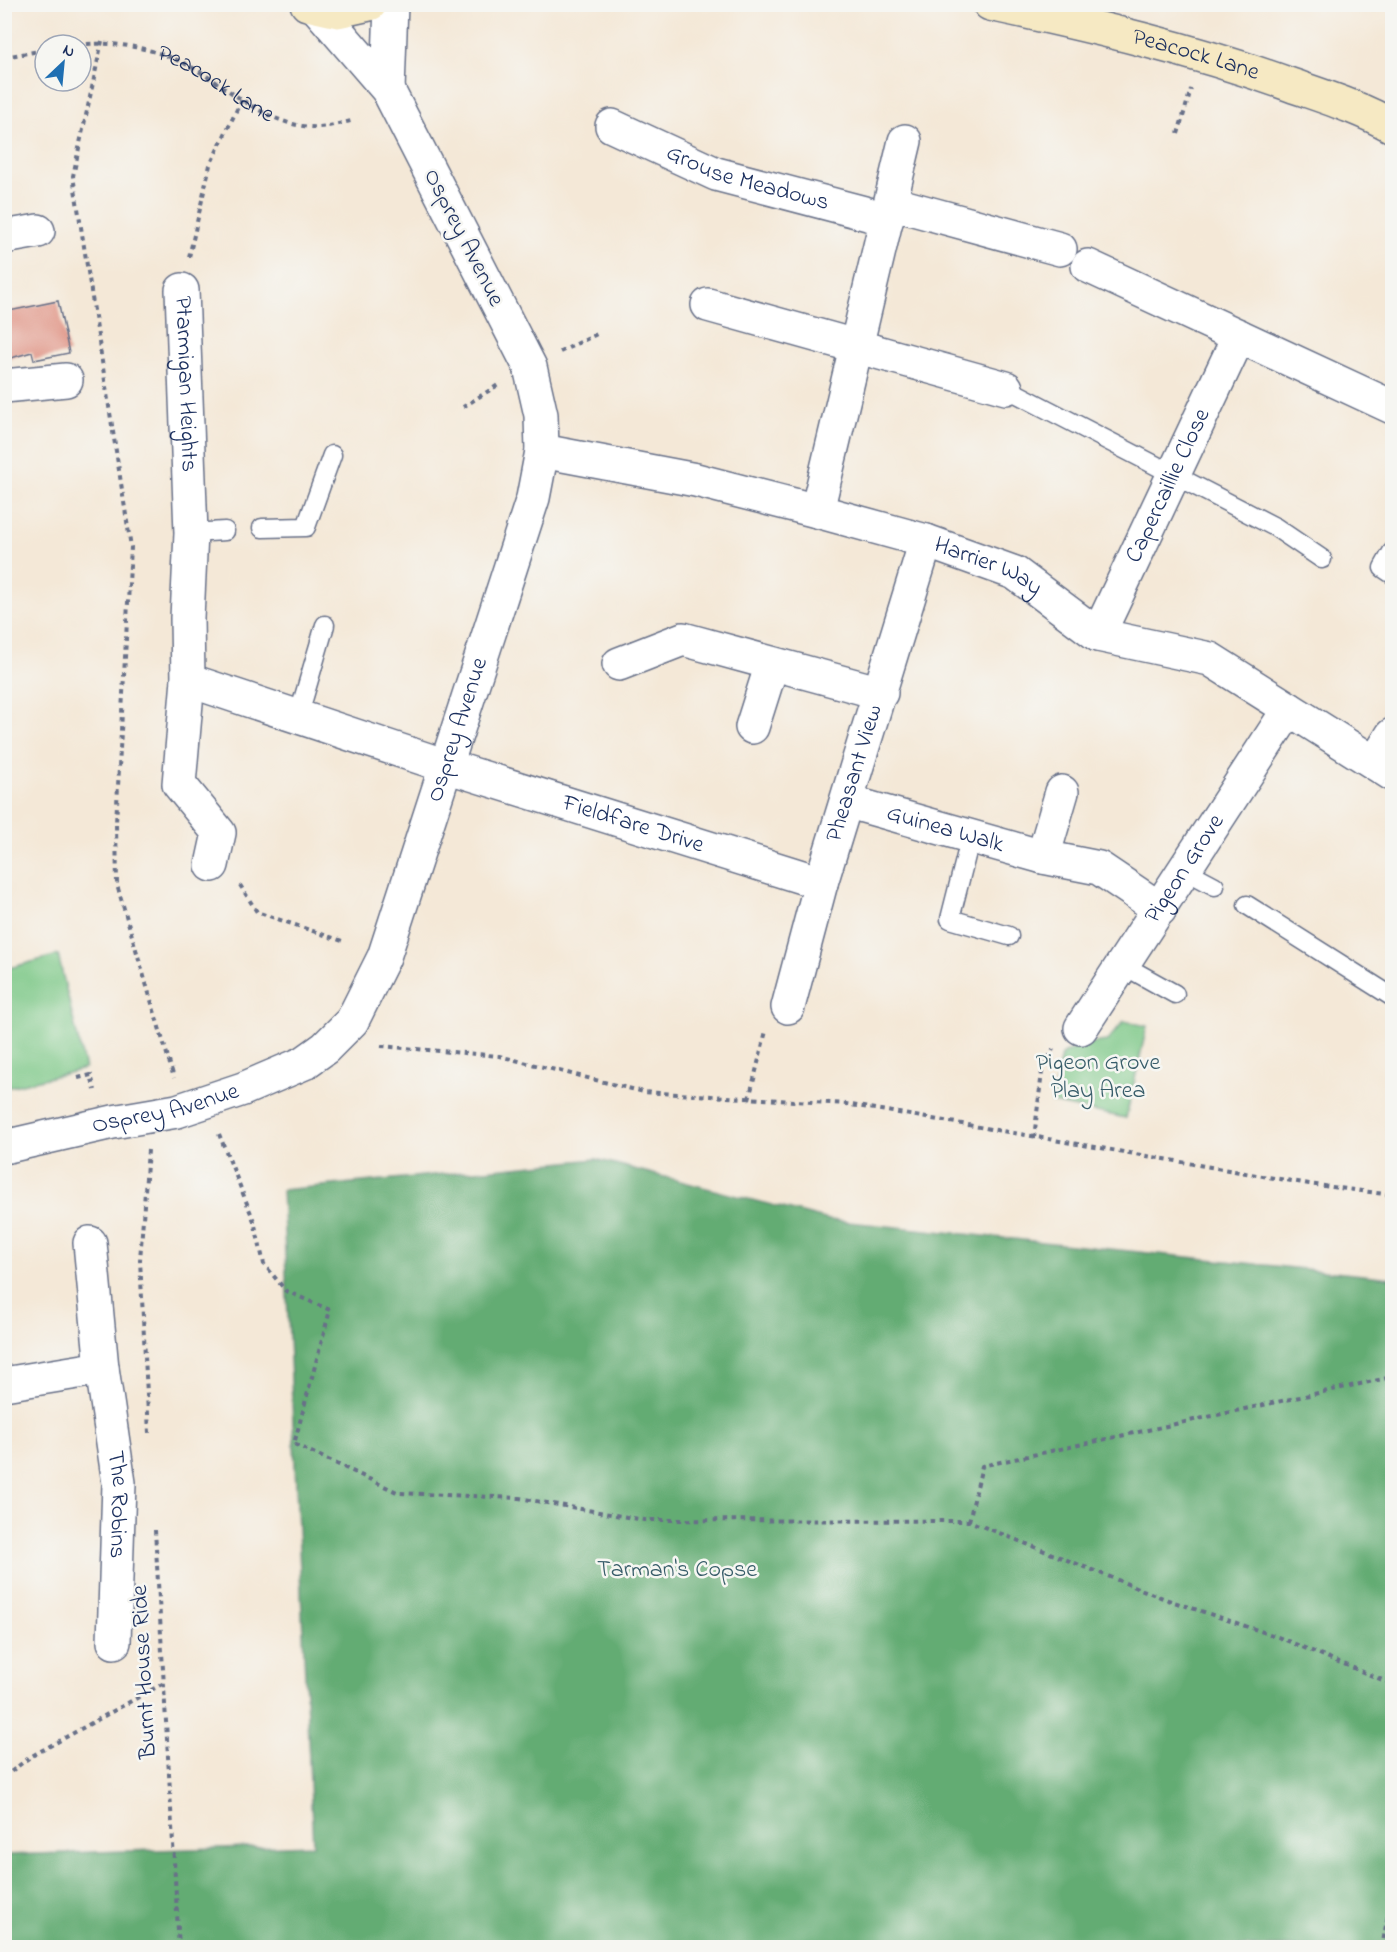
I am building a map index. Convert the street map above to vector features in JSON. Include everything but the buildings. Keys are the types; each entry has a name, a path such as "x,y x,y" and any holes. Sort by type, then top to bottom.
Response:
{"street":[{"path":"313,7 338,11 370,4"},
{"name":"Osprey Avenue","path":"388,90 391,4"},
{"name":"Peacock Lane","path":"990,4 1100,28 1220,60 1391,120"},
{"name":"Osprey Avenue","path":"4,1147 113,1122 177,1111 304,1063 325,1048 352,1022 384,957 526,526 542,451 541,415 530,368 388,90 313,7"},
{"name":"Grouse Meadows","path":"612,126 716,174 1060,249"},
{"path":"817,511 905,141"},
{"path":"4,237 38,231"},
{"path":"1088,266 1392,407"},
{"name":"Ptarmigan Heights","path":"182,290 191,533 187,618 189,680 179,784 219,833 214,856"},
{"path":"708,305 1006,388"},
{"name":"Capercaillie Close","path":"1098,635 1239,336"},
{"path":"4,386 66,380"},
{"name":"Harrier Way","path":"542,451 696,480 817,511 926,542 1015,573 1098,635 1210,659 1384,769"},
{"name":"Pheasant View","path":"788,1007 821,884 849,802 926,542"},
{"path":"619,664 683,639 881,693"},
{"path":"752,727 772,664"},
{"path":"189,680 446,766"},
{"name":"Pigeon Grove","path":"1082,1028 1289,709"},
{"path":"1384,769 1392,735"},
{"name":"Fieldfare Drive","path":"446,766 821,884"},
{"path":"1043,857 1062,792"},
{"name":"Guinea Walk","path":"849,802 1043,857 1099,868 1160,909"},
{"name":"The Robins","path":"90,1243 102,1368 119,1484 114,1642"},
{"path":"4,1384 102,1368"}],"lane":[{"path":"1006,388 1275,527 1322,559"},
{"path":"262,528 306,527 332,455"},
{"path":"191,533 225,531"},
{"path":"1392,552 1383,568 1392,574"},
{"path":"298,717 325,625"},
{"path":"970,836 950,919 1009,936"},
{"path":"1185,870 1215,886"},
{"path":"1247,905 1391,996"},
{"path":"1123,965 1175,994"}],"path":[{"name":"Peacock Lane","path":"93,42 102,41 167,56 192,67 260,113 289,123 311,127 351,121"},
{"path":"102,41 74,176 131,547 116,823 117,885 173,1076"},
{"path":"4,57 33,52"},
{"path":"1178,134 1194,80"},
{"name":"Ptarmigan Heights","path":"182,290 210,165 242,99"},
{"path":"552,356 598,333"},
{"path":"463,407 507,380"},
{"path":"214,856 258,912 345,942"},
{"path":"749,1098 768,1023 788,1007"},
{"path":"1034,1138 1042,1072 1061,1034 1082,1028"},
{"path":"381,1046 499,1056 644,1092 846,1104 1309,1184 1392,1195"},
{"path":"78,1078 91,1075 97,1095"},
{"path":"217,1128 254,1221 264,1264 286,1291 330,1310 294,1444 399,1493 519,1498 644,1520 969,1521 1168,1600 1278,1637 1392,1684"},
{"path":"148,1143 140,1260 149,1434"},
{"path":"969,1521 982,1466 1392,1377"},
{"name":"Burnt House Ride","path":"155,1529 179,1947"},
{"path":"4,1777 30,1757 164,1683"},
{"path":"1382,1947 1392,1891"}],"green space":[{"path":"58,955 85,1069 5,1088 5,969"},
{"name":"Pigeon Grove Play Area","path":"1124,1021 1147,1026 1126,1118 1052,1103 1061,1055 1084,1044 1107,1041"},
{"name":"Tarman's Copse","path":"596,1159 829,1220 1392,1278 1392,1947 5,1947 5,1855 313,1845 282,1190"}]}
